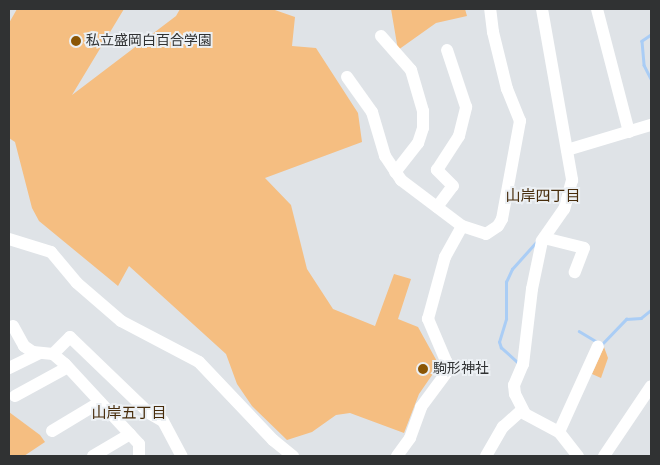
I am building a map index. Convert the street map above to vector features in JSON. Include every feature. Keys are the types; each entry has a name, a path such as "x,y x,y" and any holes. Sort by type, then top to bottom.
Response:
{"street":[{"path":"347,77 372,112 385,156 407,187 462,226 486,234 498,226 520,121 507,89 492,32 490,9"},
{"path":"542,9 572,180 564,209 544,238 532,289 524,364 514,385 522,410 559,432 578,456"},
{"path":"597,9 629,132"},
{"path":"381,36 411,70 423,111 420,139 395,172"},
{"path":"437,207 453,186 438,170 459,136 466,107 447,50"},
{"path":"567,150 651,125"},
{"path":"397,456 410,438 421,407 447,372 446,361 431,332 428,314 441,280 445,257 462,226"},
{"path":"544,238 584,248 575,272"},
{"path":"9,239 51,252 77,283 121,321 199,362 273,440 293,456"},
{"path":"13,326 24,346 46,354 68,367 139,444 139,456"},
{"path":"9,368 46,354 70,337 149,413 163,421 182,456"},
{"path":"559,432 598,346"},
{"path":"15,396 68,367"},
{"path":"604,456 651,386"},
{"path":"52,431 100,402"},
{"path":"486,456 503,427 522,410"},
{"path":"92,456 130,434"}],"shaded area":[{"path":"17,9 124,9 72,95 176,16 180,9 272,9 295,17 292,46 316,48 358,113 362,142 265,178 291,205 307,269 333,309 375,326 394,274 411,279 398,319 418,327 439,365 419,394 404,433 350,413 336,415 312,432 287,440 252,406 237,384 226,354 129,266 118,286 39,221 32,208 15,142 9,138 9,23"},
{"path":"391,9 465,9 467,16 436,23 398,50"},
{"path":"604,347 608,358 601,378 592,374"},
{"path":"9,412 40,435 45,442 24,456 9,456"}],"waterway":[{"path":"651,35 642,41 644,65 651,79"},
{"path":"519,364 501,348 499,342 506,319 506,282 512,269 537,241"},
{"path":"602,344 626,319 641,318 651,310"},
{"path":"579,331 597,342"}],"place":[{"name":"私立盛岡白百合学園","path":"76,41"},
{"name":"駒形神社","path":"423,369"}],"district":[{"name":"山岸四丁目","path":"543,197"},
{"name":"山岸五丁目","path":"129,414"}]}
